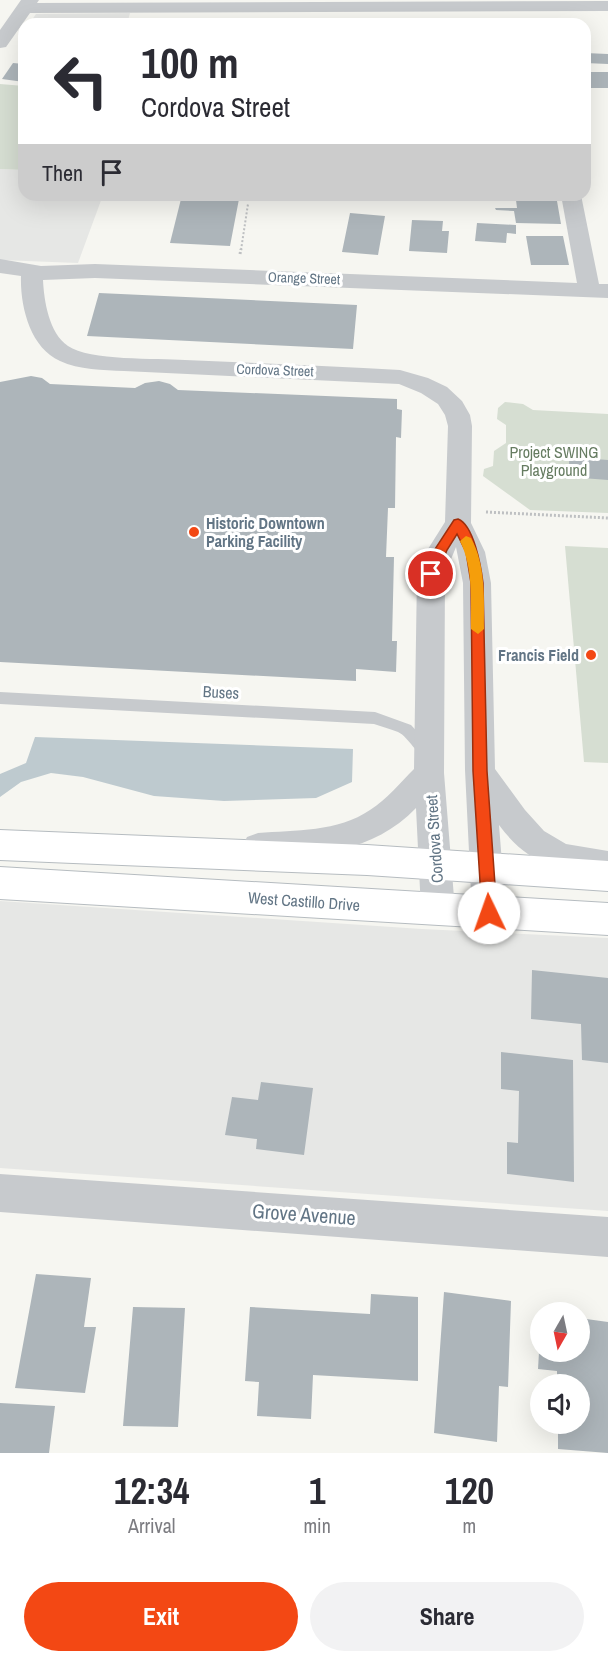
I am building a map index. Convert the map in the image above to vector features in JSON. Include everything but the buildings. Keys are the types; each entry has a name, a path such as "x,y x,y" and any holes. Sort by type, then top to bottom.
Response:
{"main road":[{"path":"0,845 436,865 608,876"},
{"name":"West Castillo Drive","path":"0,883 608,919"}],"street":[{"path":"0,43 28,4 534,6 572,3 608,6"},
{"path":"534,6 536,18"},
{"path":"574,201 598,291"},
{"name":"Orange Street","path":"0,266 33,272 95,271 598,291"},
{"name":"Cordova Street","path":"33,272 32,287 42,331 53,348 73,357 124,364 375,374 400,377 438,391 451,403 460,422 458,517 472,552 477,583 480,771 489,913"},
{"name":"Cordova Street","path":"438,909 429,763 431,574 458,517"},
{"path":"195,854 348,837 373,826 393,810 429,763"},
{"path":"480,771 507,812 527,835 558,855 608,865"},
{"name":"Grove Avenue","path":"0,1193 608,1237"}],"lane":[{"name":"Buses","path":"0,698 375,718 392,722 406,729 429,763"}],"path":[{"path":"239,255 248,204"},
{"path":"458,517 608,518"}],"shaded area":[{"path":"130,13 129,18 33,18 36,14"},
{"path":"0,169 18,170 18,201 101,201 78,263 0,260"},
{"path":"35,737 353,749 352,782 316,798 224,801 154,796 83,777 51,773 21,782 0,797 0,774 26,763"},
{"path":"0,901 422,929 608,938 608,1211 0,1168"}],"green space":[{"path":"0,84 18,86 18,170 0,169"},
{"name":"Project SWING Playground","path":"505,402 523,404 533,410 608,414 608,513 530,510 483,476 484,469 493,466 494,451 506,443 506,425 497,419 498,408"},
{"name":"Francis Field","path":"565,546 608,548 608,763 584,762"}],"slow traffic":[{"path":"466,541 472,552 477,583 478,629"}],"place":[{"name":"Historic Downtown Parking Facility","path":"194,532"},
{"name":"Francis Field","path":"591,655"}],"route":[{"path":"431,574 441,549 458,523 472,552 477,583 480,771 489,913"}]}
